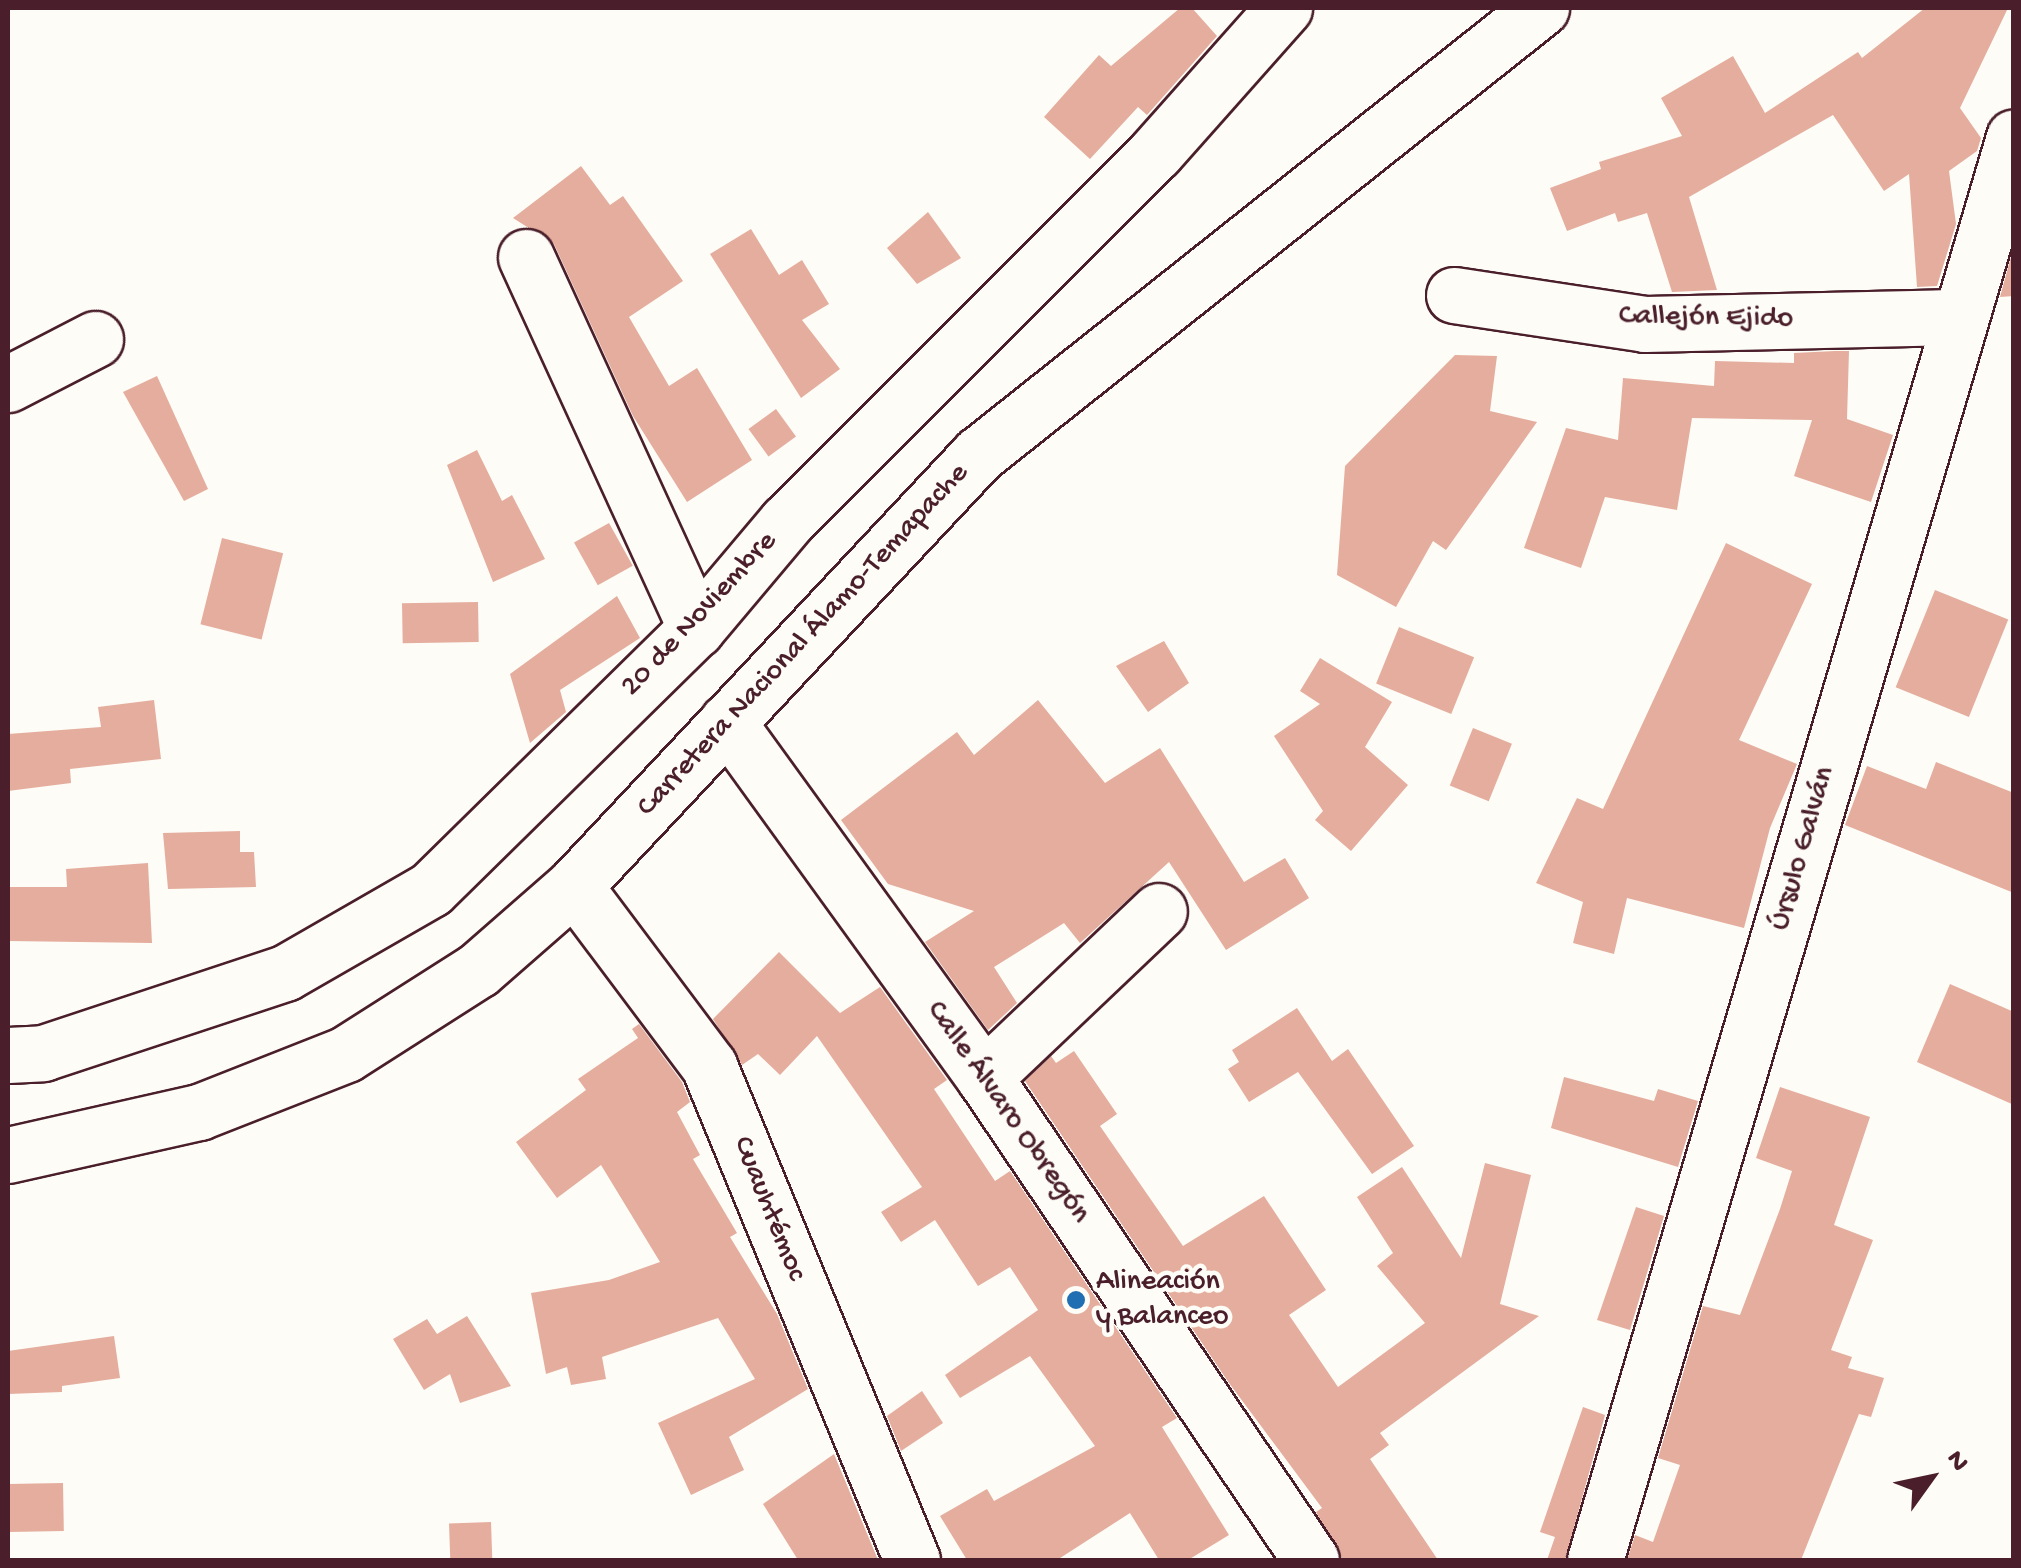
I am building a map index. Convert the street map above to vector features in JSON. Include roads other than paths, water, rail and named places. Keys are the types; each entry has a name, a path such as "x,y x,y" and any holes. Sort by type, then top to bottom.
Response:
{"street":[{"name":"20 de Noviembre","path":"8,1055 43,1053 286,973 431,889 696,628 786,522 1156,152 1284,8"},
{"name":"Carretera Nacional Álamo-Temapache","path":"8,1154 199,1112 346,1054 478,970 574,886 978,456 1541,8"},
{"name":"Úrsulo Galván","path":"1595,1560 1960,317 1999,227 2014,137"},
{"path":"526,257 696,628"},
{"name":"Callejón Ejido","path":"1454,295 1645,324 1960,317"},
{"path":"8,384 95,340"},
{"name":"Calle Álvaro Obregón","path":"728,722 984,1076 1311,1560"},
{"name":"Cuauhtémoc","path":"574,886 709,1066 912,1560"},
{"path":"984,1076 1160,911"}],"place":[{"name":"Alineación y Balanceo","path":"1076,1300"}]}
